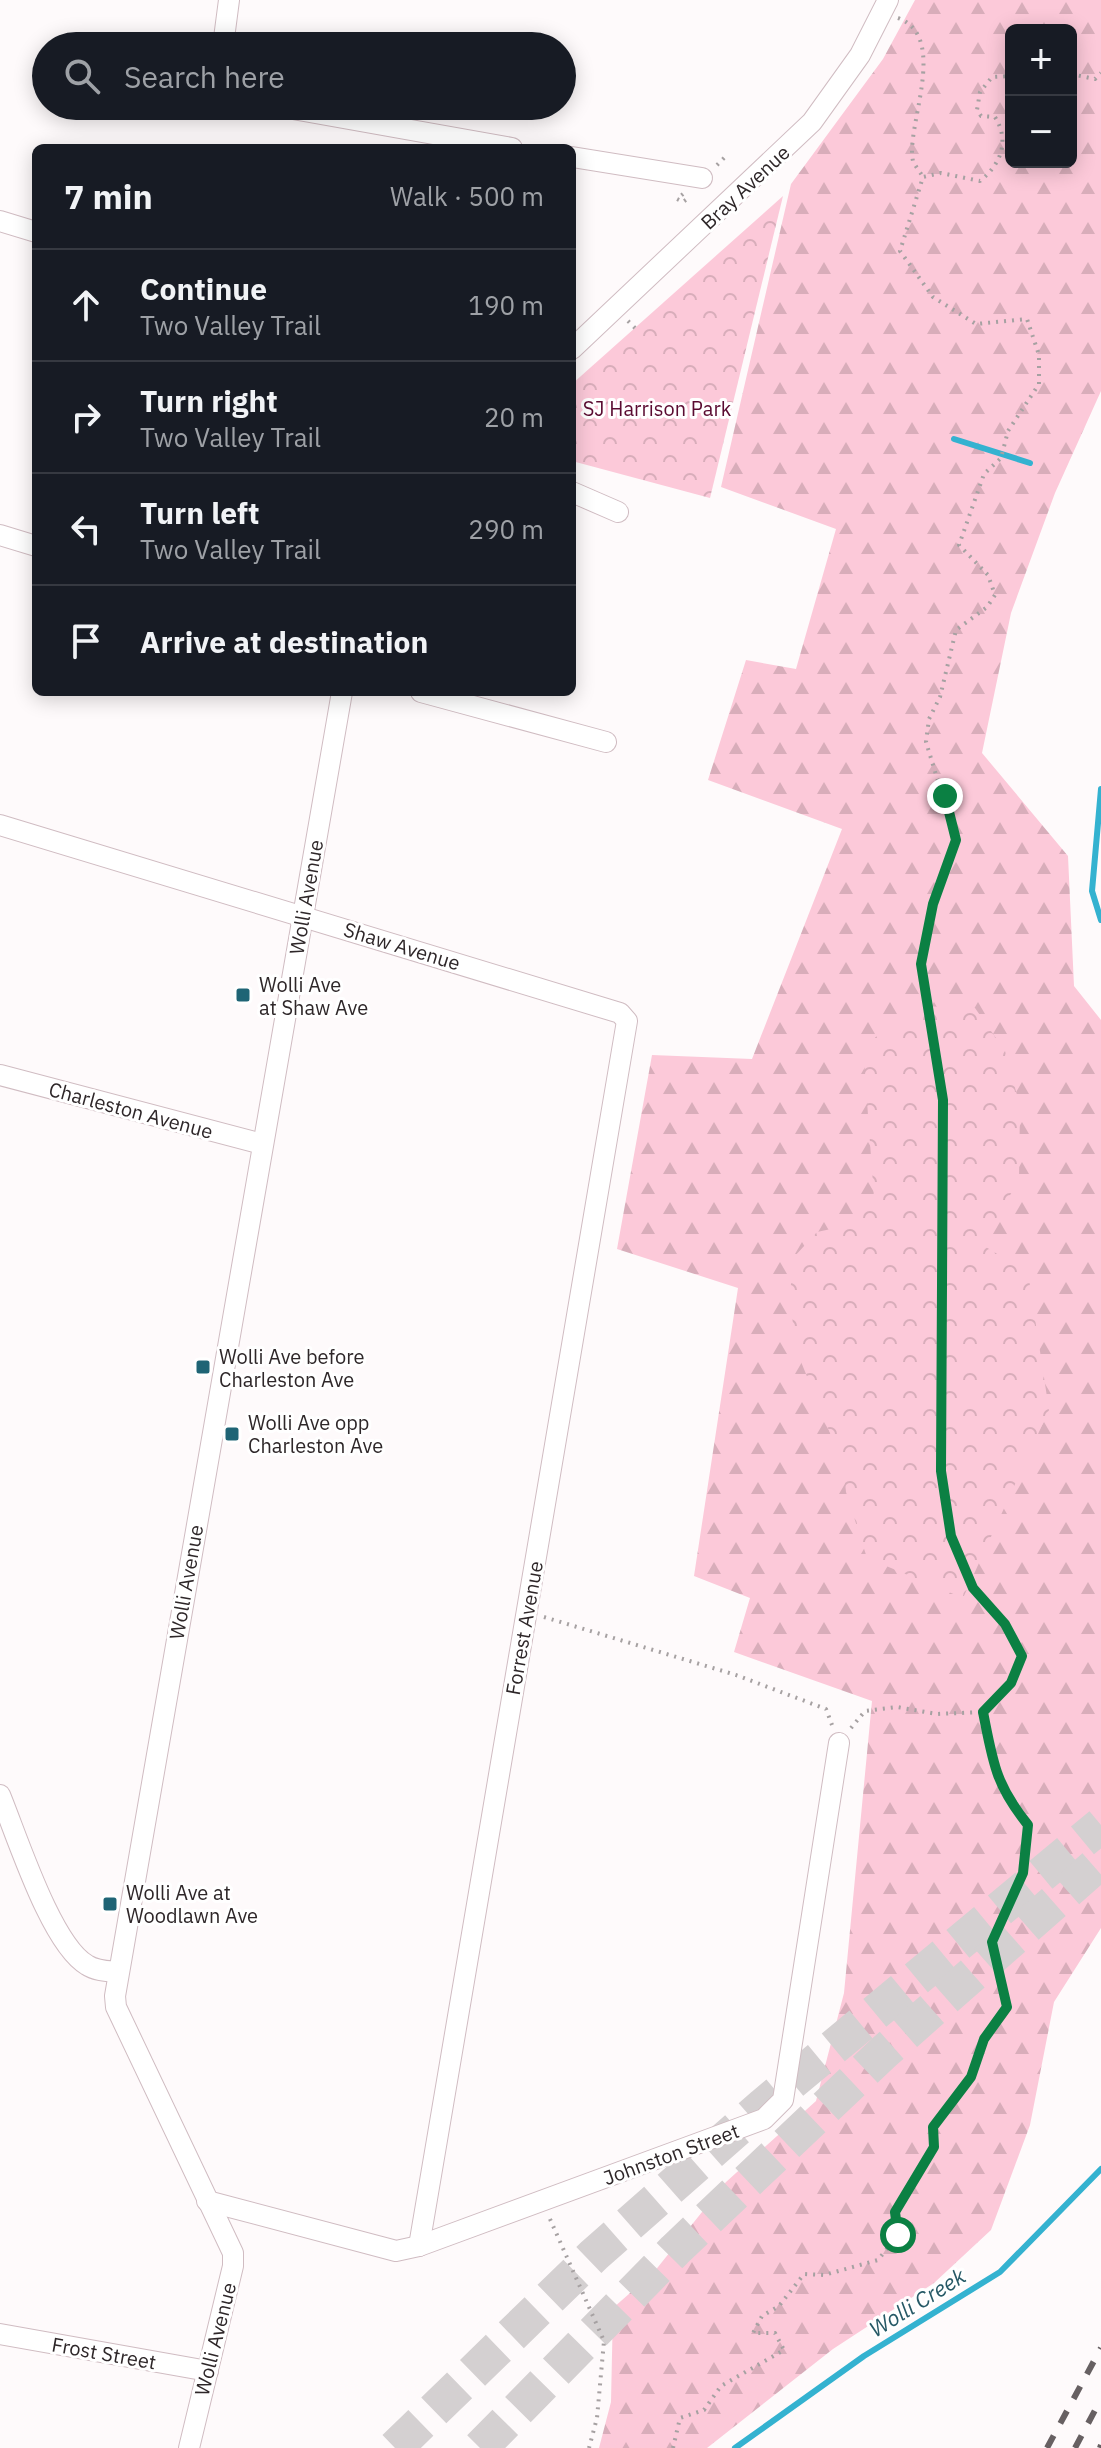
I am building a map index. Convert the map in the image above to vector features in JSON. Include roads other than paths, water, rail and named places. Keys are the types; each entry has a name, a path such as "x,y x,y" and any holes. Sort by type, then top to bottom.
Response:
{"street":[{"path":"225,32 229,0"},
{"name":"Bray Avenue","path":"576,345 812,122 890,8"},
{"path":"338,120 442,143"},
{"path":"576,157 710,171"},
{"path":"0,221 32,231"},
{"path":"576,494 618,512"},
{"path":"0,535 32,545"},
{"name":"Wolli Avenue","path":"189,2448 233,2266 228,2241 116,2007 118,1972 341,696"},
{"path":"436,696 606,742"},
{"name":"Shaw Avenue","path":"0,825 620,1013"},
{"name":"Forrest Avenue","path":"419,2246 627,1021 620,1013"},
{"name":"Charleston Avenue","path":"0,1075 262,1144"},
{"name":"Johnston Street","path":"207,2201 396,2251 419,2246 764,2119 783,2100 839,1743"},
{"path":"0,1795 55,1927 71,1951 87,1965 118,1972"},
{"name":"Frost Street","path":"0,2334 208,2371"}],"waterway":[{"path":"954,439 1030,463"},
{"name":"Wolli Creek","path":"1101,789 1092,891 1101,920"},
{"name":"Wolli Creek","path":"735,2448 864,2356 1000,2272 1101,2169"}],"tunnel":[{"path":"395,2448 594,2255 764,2105 1101,1825"},
{"path":"480,2448 675,2250 884,2052 1101,1861"}],"railway":[{"path":"1047,2448 1101,2348"},
{"path":"1075,2448 1101,2399"}],"place":[{"name":"Wolli Ave at Shaw Ave","path":"243,995"},
{"name":"Wolli Ave before Charleston Ave","path":"203,1367"},
{"name":"Wolli Ave opp Charleston Ave","path":"232,1434"},
{"name":"Wolli Ave at Woodlawn Ave","path":"110,1904"}],"park label":[{"name":"SJ Harrison Park","path":"657,408"}]}
